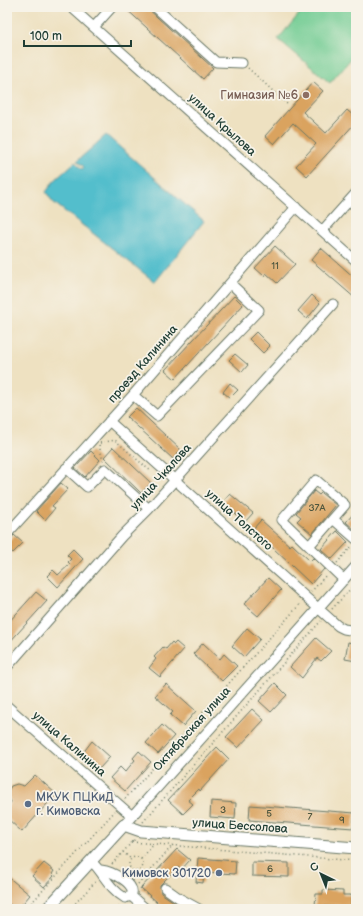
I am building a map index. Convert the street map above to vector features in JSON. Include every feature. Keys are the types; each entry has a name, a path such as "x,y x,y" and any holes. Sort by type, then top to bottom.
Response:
{"main road":[{"name":"улица Бессолова","path":"124,825 141,831 356,848"},
{"name":"Октябрьская улица","path":"47,909 124,825"}],"street":[{"name":"улица Крылова","path":"71,7 356,261"},
{"path":"94,27 112,7"},
{"path":"155,7 216,62 242,63"},
{"path":"322,231 356,193"},
{"name":"проезд Калинина","path":"7,534 133,394 296,207"},
{"path":"133,394 157,416 259,310 230,283"},
{"name":"улица Чкалова","path":"7,667 122,536 149,509 333,304"},
{"name":"улица Толстого","path":"109,420 318,608 344,629 356,631"},
{"path":"66,468 87,488 105,468 149,509"},
{"path":"309,546 345,505 316,480 282,520 344,580"},
{"path":"333,518 356,540"},
{"name":"Октябрьская улица","path":"124,825 356,566"},
{"name":"улица Калинина","path":"7,706 132,816"},
{"path":"91,861 103,872 111,887 123,897 127,898 131,896"},
{"path":"103,872 120,877 132,888 131,896"},
{"path":"165,888 186,906 199,909"},
{"path":"131,896 146,909"}],"path":[{"path":"242,63 287,104"},
{"path":"94,448 99,443 115,440 148,469 166,471"},
{"path":"99,443 105,468"},
{"path":"26,909 307,597 356,540"},
{"path":"70,909 132,842 141,831 143,820 356,583"},
{"path":"132,842 356,861"},
{"path":"141,859 154,844"},
{"path":"137,885 174,845"},
{"path":"123,852 131,859"},
{"path":"131,859 136,857 141,859"},
{"path":"131,859 129,864 131,869"},
{"path":"131,869 136,871 141,869 143,864 141,859"},
{"path":"116,909 123,902"}],"green space":[{"path":"305,7 356,7 356,53 330,83 278,39"}],"water":[{"path":"106,135 204,221 155,282 53,202 46,192 54,181 75,162 82,169 84,167 77,161"}],"building":[{"path":"124,7 146,7 213,68 203,79"},
{"path":"313,82 323,91 303,112 326,133 347,110 356,118 356,122 307,176 296,166 316,144 293,123 274,144 265,136"},
{"path":"275,246 295,264 277,283 266,273 264,276 255,268"},
{"path":"321,248 356,279 356,299 311,260"},
{"path":"312,295 320,303 307,319 298,311"},
{"path":"234,296 243,305 175,379 165,370"},
{"path":"256,332 270,346 263,353 249,339"},
{"path":"235,354 248,365 242,372 229,360"},
{"path":"230,383 238,390 230,398 223,392"},
{"path":"136,408 181,450 173,459 127,417"},
{"path":"113,447 151,483 141,493 104,457"},
{"path":"91,451 100,460 85,477 75,468"},
{"path":"61,483 68,489 52,506 55,508 45,520 36,511"},
{"path":"314,491 319,495 321,493 336,505 312,534 297,521 301,517 296,513"},
{"path":"230,494 253,513 245,522 223,502"},
{"path":"356,511 356,531 346,522"},
{"path":"261,520 290,546 292,544 310,561 313,558 324,569 311,584 253,529"},
{"path":"337,531 348,542 332,559 321,549"},
{"path":"14,535 23,543 13,553 7,548 7,543"},
{"path":"73,549 83,559 58,587 47,576 53,570 58,575 70,564 68,562 71,559 67,555"},
{"path":"268,578 281,590 258,616 244,604"},
{"path":"36,592 47,601 7,645 7,624"},
{"path":"247,628 260,639 244,657 232,646"},
{"path":"316,638 331,651 321,661 317,658 302,678 290,667"},
{"path":"172,642 174,644 176,642 184,649 160,677 149,668 156,659 154,657 163,647 166,649"},
{"path":"348,642 356,644 356,661 345,659"},
{"path":"203,643 220,659 224,654 237,666 222,681 193,654"},
{"path":"275,683 287,695 271,712 259,701"},
{"path":"166,684 196,711 183,726 170,715 173,712 155,696"},
{"path":"252,709 264,720 238,748 226,737"},
{"path":"162,725 174,736 158,754 146,743"},
{"path":"92,741 110,757 99,769 82,754"},
{"path":"217,747 229,759 200,791 199,789 188,800 193,804 183,814 168,800"},
{"path":"139,751 151,762 125,791 110,778 120,767 125,772 135,760 133,758"},
{"name":"МКУК ПЦКиД г. Кимовска","path":"35,775 56,794 22,832 7,818 7,807 11,802 8,796 8,791 11,786 17,784 24,786"},
{"path":"211,801 236,803 235,819 210,817"},
{"path":"250,805 355,813 353,828 249,820"},
{"path":"177,849 190,860 181,870 178,867 160,885 161,893 177,904 171,909 165,909 141,888"},
{"path":"198,858 236,861 235,874 204,872 203,883 196,882"},
{"path":"252,862 289,863 289,877 252,876"},
{"path":"44,863 54,871 52,874 54,876 44,887 32,876"},
{"path":"7,876 30,895 18,909 15,909 7,902"},
{"path":"323,890 343,891 343,895 351,895 351,907 315,906 316,894 323,894"}],"place":[{"name":"Гимназия №6","path":"306,95"},
{"name":"МКУК ПЦКиД г. Кимовска","path":"28,804"},
{"name":"Кимовск 301720","path":"219,873"}]}
